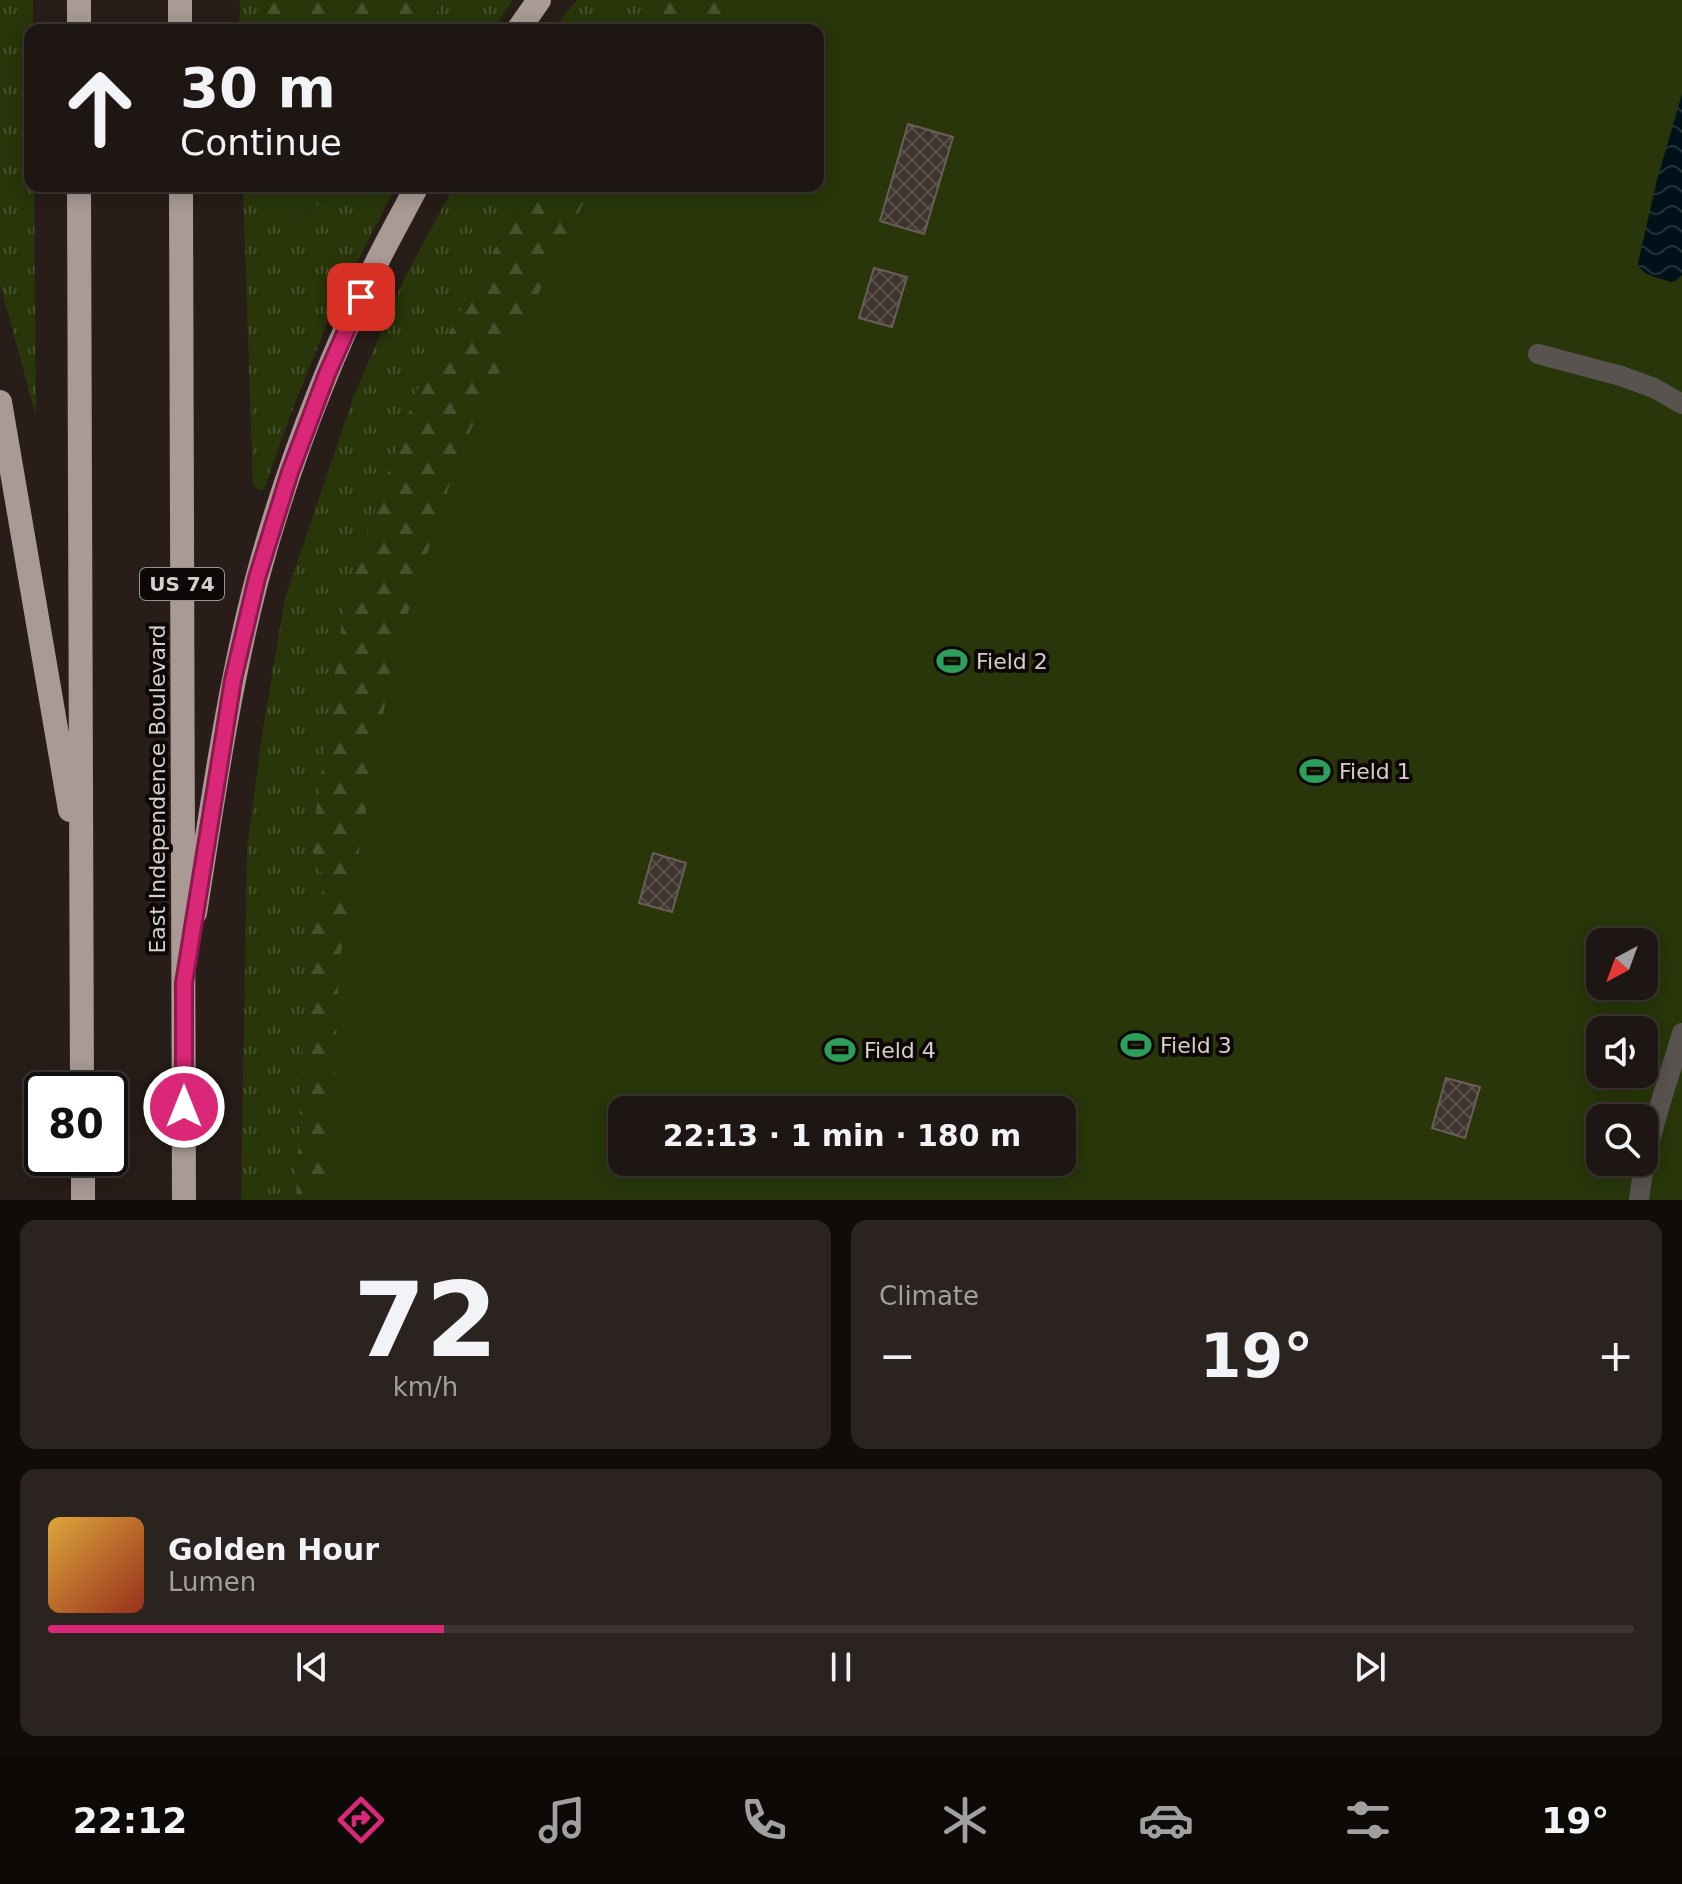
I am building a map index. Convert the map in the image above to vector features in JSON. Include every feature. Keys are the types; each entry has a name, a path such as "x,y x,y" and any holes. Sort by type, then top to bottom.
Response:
{"highway":[{"path":"79,0 79,24"},
{"path":"180,0 180,24"},
{"path":"522,24 539,0"},
{"path":"79,192 82,1072"},
{"name":"East Independence Boulevard","path":"181,192 184,1200"},
{"path":"184,983 233,680 257,578 290,472 327,374 372,272 414,192"},
{"path":"0,402 82,881"},
{"path":"83,1176 83,1200"}],"street":[{"path":"1538,354 1621,376 1654,388 1682,404"},
{"path":"1639,1200 1651,1140 1682,1033"}],"green space":[{"path":"0,0 33,0 33,24 24,24 24,192 34,192 36,416 0,284"},
{"path":"240,0 260,0 271,24 239,24"},
{"path":"260,0 444,0 429,24 271,24"},
{"path":"444,0 513,0 497,24 429,24"},
{"path":"577,0 652,0 632,24 557,24"},
{"path":"652,0 878,0 824,27 824,24 632,24"},
{"path":"732,0 1682,0 1682,1200 330,1200 339,963 393,659 460,452 582,206 592,192 824,192 824,24 714,24"},
{"path":"243,192 293,192 290,225 335,192 393,192 330,316 264,490 253,485"},
{"path":"293,192 335,192 290,225"},
{"path":"451,192 526,192 415,395 311,848 327,883 309,918 296,1200 241,1200 247,848 285,598 353,398 404,279"},
{"path":"526,192 723,192 426,1200 296,1200 309,917 327,883 311,848 346,594 415,395"}],"water":[{"path":"1682,94 1682,275 1671,282 1645,273 1638,263 1657,180"}],"building":[{"path":"908,124 953,137 924,234 880,221"},
{"path":"874,268 907,277 892,327 859,318"},
{"path":"653,853 686,863 672,912 639,903"},
{"path":"1446,1078 1480,1087 1465,1138 1432,1128"}],"place":[{"name":"Field 2","path":"952,661"},
{"name":"Field 1","path":"1315,771"},
{"name":"Field 3","path":"1136,1045"},
{"name":"Field 4","path":"840,1050"}],"route":[{"path":"184,1107 184,983 233,680 257,578 290,472 327,374 361,297"}]}
